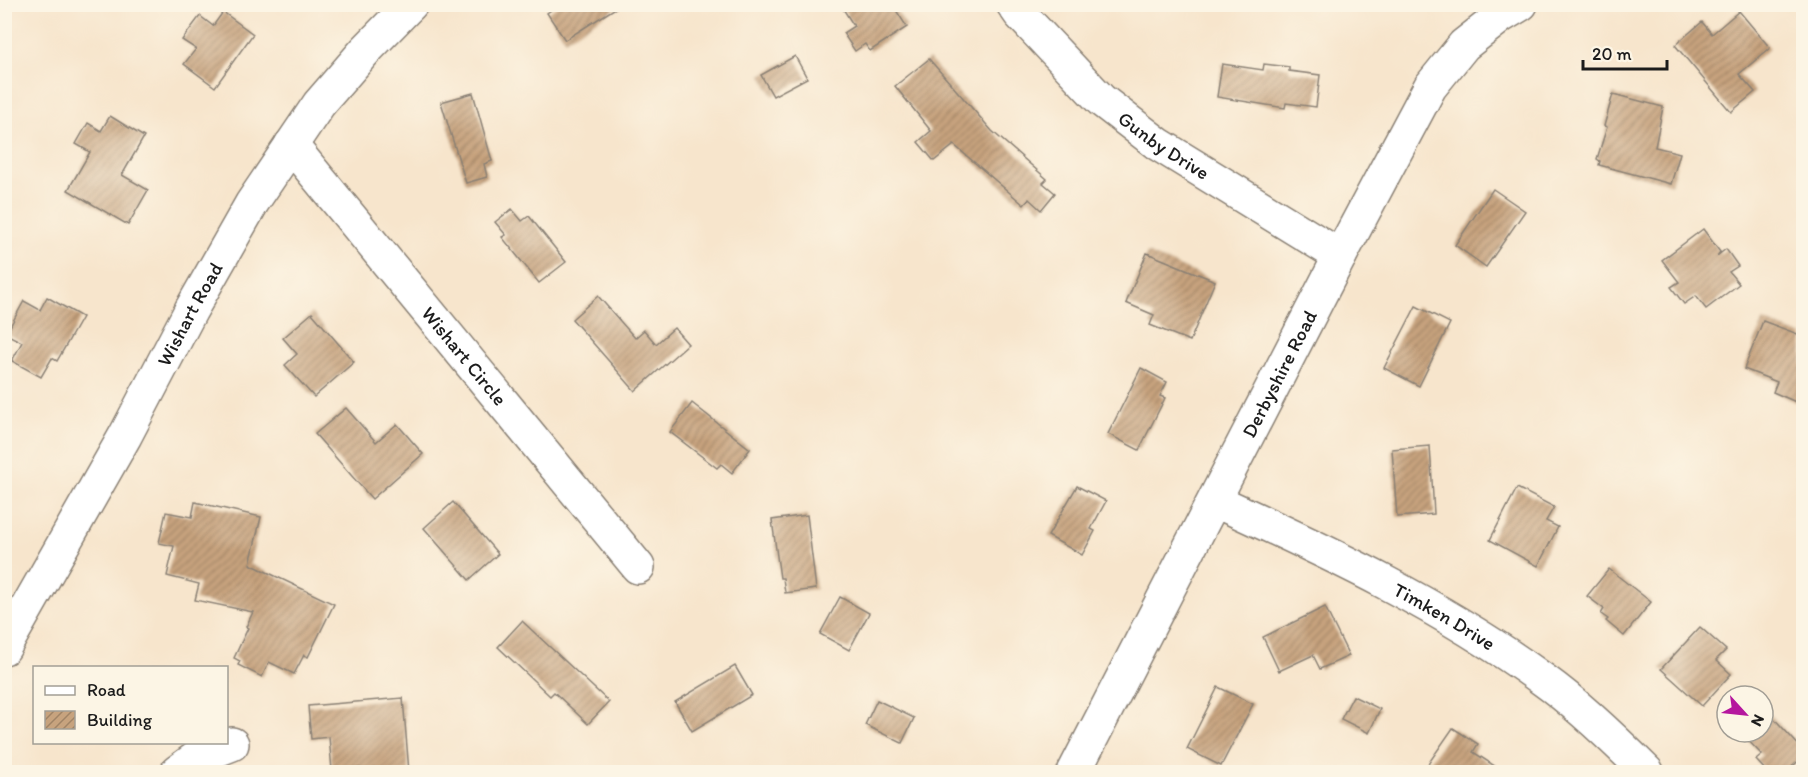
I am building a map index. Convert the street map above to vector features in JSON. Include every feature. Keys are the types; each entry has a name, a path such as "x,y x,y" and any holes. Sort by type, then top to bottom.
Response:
{"street":[{"name":"Wishart Road","path":"6,641 125,436 191,310 252,203 318,104 411,4"},
{"name":"Gunby Drive","path":"1013,4 1101,100 1158,144 1341,256"},
{"name":"Derbyshire Road","path":"1074,772 1430,87 1464,45 1501,16 1521,4"},
{"name":"Wishart Circle","path":"291,145 638,567"},
{"name":"Timken Drive","path":"1216,501 1331,554 1445,615 1546,681 1647,772"},
{"path":"177,772 196,758 232,744"}],"building":[{"path":"560,4 622,4 565,40 547,13"},
{"path":"840,4 892,4 907,27 870,51 865,44 855,51 843,33 854,26"},
{"path":"1739,11 1770,48 1739,74 1755,92 1731,112 1675,45 1702,22 1712,34"},
{"path":"223,12 253,34 215,87 184,64 196,49 182,40 200,16 213,26"},
{"path":"795,56 807,78 773,96 761,75"},
{"path":"929,59 992,131 1047,179 1043,183 1055,193 1041,210 1029,199 1024,205 954,145 934,161 918,142 931,131 895,86"},
{"path":"1222,64 1263,70 1264,64 1289,67 1289,71 1320,75 1316,107 1286,103 1285,108 1217,97"},
{"path":"473,93 492,161 484,164 487,177 466,183 441,102"},
{"path":"1613,94 1663,107 1655,147 1680,153 1671,184 1599,165 1600,161 1597,159 1607,127 1604,126"},
{"path":"110,116 144,137 122,175 148,190 128,225 68,190 90,152 76,144 88,123 101,131"},
{"path":"1493,189 1525,211 1486,267 1455,245"},
{"path":"512,209 522,221 529,216 566,262 539,283 502,237 506,235 495,222"},
{"path":"1703,229 1720,252 1717,256 1726,249 1738,266 1729,272 1739,284 1706,309 1696,296 1684,304 1671,287 1679,282 1662,260"},
{"path":"1147,253 1215,281 1190,341 1150,325 1154,315 1126,303"},
{"path":"598,296 635,338 644,330 656,344 674,328 688,344 635,391 572,319"},
{"path":"47,297 82,317 57,361 52,358 41,377 12,361 22,342 6,334 24,301 40,310"},
{"path":"1416,306 1450,323 1419,386 1384,368"},
{"path":"312,313 354,362 314,397 285,365 297,354 283,338"},
{"path":"1763,321 1803,336 1803,405 1773,392 1777,382 1744,369"},
{"path":"1141,368 1167,382 1160,396 1165,398 1139,450 1108,434"},
{"path":"692,403 750,449 732,473 721,464 717,468 670,432"},
{"path":"346,408 376,442 397,424 423,454 372,499 315,434"},
{"path":"1430,446 1434,514 1397,517 1392,449"},
{"path":"1077,486 1106,501 1091,529 1095,531 1082,555 1048,536"},
{"path":"1517,488 1554,507 1546,521 1558,527 1538,566 1490,540"},
{"path":"195,502 261,517 250,564 334,604 308,657 304,655 294,674 269,662 262,677 238,665 240,661 234,658 253,612 195,600 199,584 167,576 174,546 159,543 166,512 192,517"},
{"path":"453,502 498,554 469,580 424,528"},
{"path":"807,515 816,589 785,593 783,578 780,578 772,520"},
{"path":"1609,569 1651,602 1624,636 1606,621 1608,619 1601,614 1604,609 1587,596"},
{"path":"840,597 869,613 849,650 820,634"},
{"path":"1325,607 1349,656 1320,669 1313,655 1279,671 1263,637"},
{"path":"522,621 609,702 588,724 554,692 550,696 498,647"},
{"path":"1700,627 1726,650 1716,660 1731,674 1722,684 1715,684 1715,692 1702,706 1661,669"},
{"path":"735,666 752,695 692,731 675,702"},
{"path":"1218,687 1253,704 1221,766 1187,749"},
{"path":"1353,696 1380,709 1369,733 1341,719"},
{"path":"403,698 409,772 360,772 360,768 332,770 329,737 311,739 308,706"},
{"path":"877,700 914,718 902,743 865,725"},
{"path":"1775,719 1803,750 1803,757 1786,772 1767,772 1756,760 1762,755 1752,744 1775,744"},
{"path":"1453,728 1478,744 1473,752 1504,772 1440,772 1428,764"}]}
